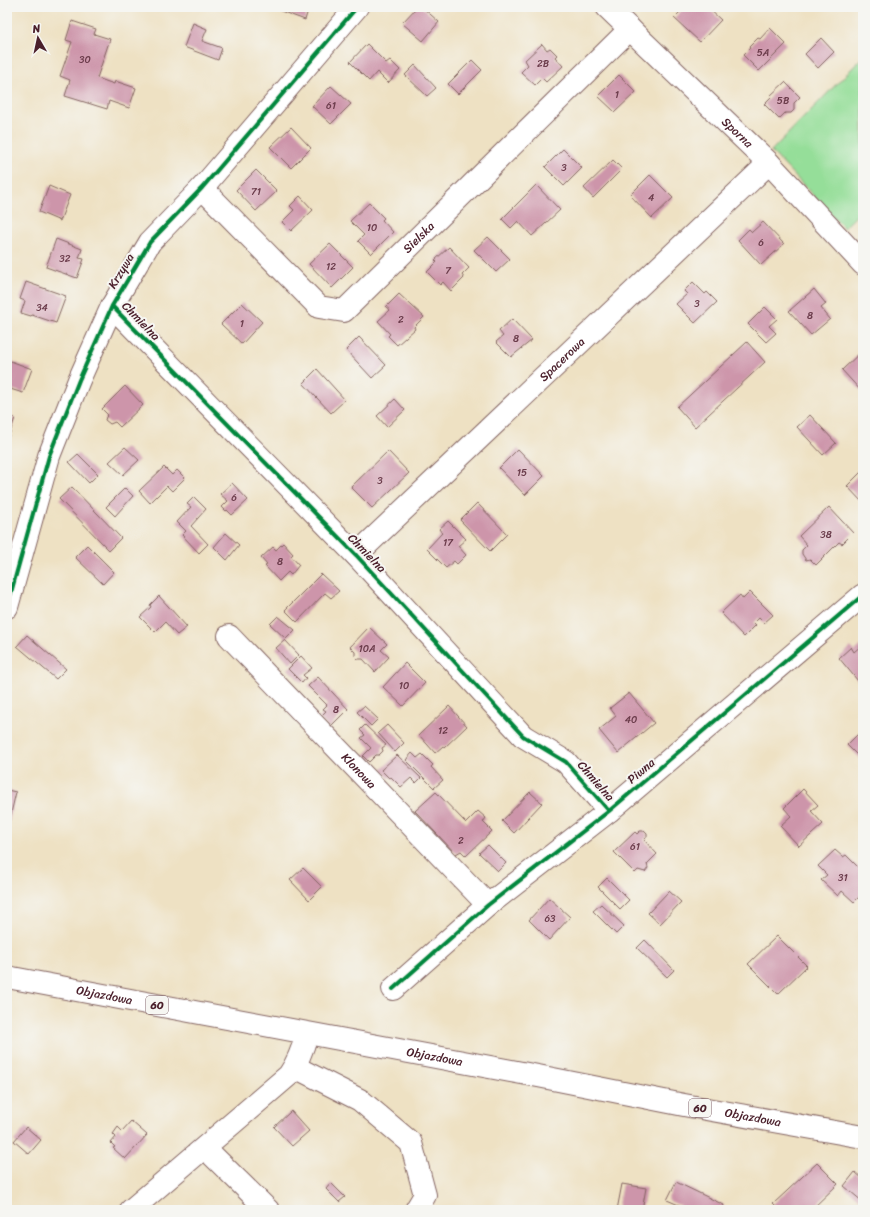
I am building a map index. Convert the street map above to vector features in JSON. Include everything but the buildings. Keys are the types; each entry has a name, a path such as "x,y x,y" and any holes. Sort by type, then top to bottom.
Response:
{"street":[{"name":"Krzywa","path":"7,606 49,456 79,380 112,306 150,242 202,188 357,7"},
{"name":"Sporna","path":"607,7 769,164 863,264"},
{"name":"Sielska","path":"202,188 319,307 344,311 630,29"},
{"name":"Spacerowa","path":"356,555 769,164"},
{"name":"Chmielna","path":"112,306 356,555 523,736 566,762 609,811"},
{"name":"Piwna","path":"393,989 488,905 609,811 863,596"},
{"name":"Klonowa","path":"229,636 488,905"},
{"name":"Objazdowa","path":"7,977 684,1105 863,1137"},
{"path":"131,1210 205,1148 289,1074 295,1067 303,1049 307,1034"},
{"path":"295,1067 360,1100 411,1143 425,1195 416,1210"},
{"path":"205,1148 268,1210"}],"green space":[{"path":"863,57 863,209 844,228 771,151"}],"cycle path":[{"path":"7,607 49,456 79,380 112,306 150,242 202,188 357,7"},
{"path":"112,306 356,555 523,736 566,762 609,811"},
{"path":"393,989 488,905 609,811 863,595"}]}
